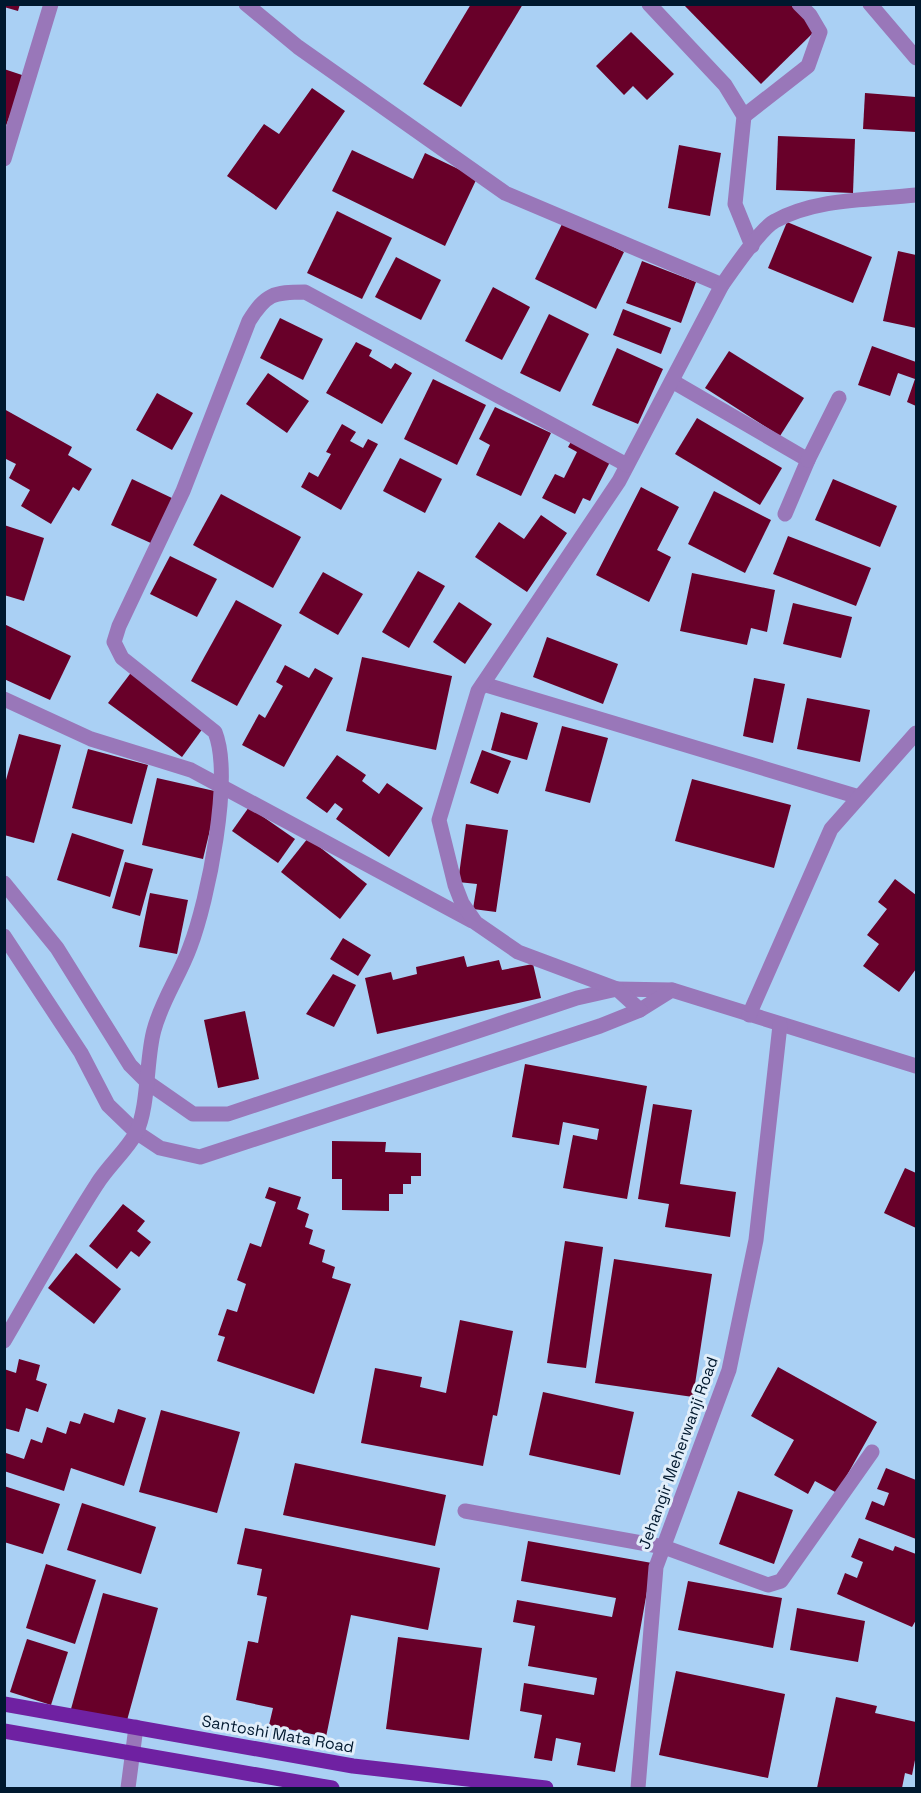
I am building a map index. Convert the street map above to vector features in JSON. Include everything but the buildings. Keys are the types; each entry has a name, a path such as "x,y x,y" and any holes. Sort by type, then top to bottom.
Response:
{"main road":[{"name":"Santoshi Mata Road","path":"4,1704 353,1766 546,1788"},
{"path":"4,1731 332,1788"}],"street":[{"path":"4,159 51,4"},
{"path":"246,4 298,47 505,193 722,285"},
{"path":"649,4 725,85 744,117 735,204 752,246"},
{"path":"744,117 808,66 820,32 810,15 799,4"},
{"path":"870,4 916,58"},
{"path":"476,923 462,903 455,885 439,820 478,691 627,465 722,285 773,221 820,205 916,195"},
{"path":"4,1341 98,1182 136,1132 147,1082 153,1032 162,1006 190,947 206,894 222,787 221,747 215,732 122,658 114,642 119,626 183,491 249,321 262,301 279,292 304,292 627,465"},
{"path":"672,381 808,460"},
{"path":"785,514 808,460 839,398"},
{"path":"483,684 859,797"},
{"path":"4,699 91,739 191,770 476,923 518,952 617,989 640,1010"},
{"path":"748,1015 831,829 916,733"},
{"path":"4,883 57,948 130,1065 147,1082 193,1114 228,1114 577,998 617,989 672,990 916,1066"},
{"path":"4,936 81,1053 108,1105 136,1132 160,1148 200,1156 600,1026 640,1010 672,990"},
{"name":"Jehangir Meherwanji Road","path":"638,1788 656,1567 729,1370 756,1240 780,1025"},
{"path":"465,1511 664,1547 768,1585 781,1581 872,1452"},
{"path":"128,1788 136,1727"}]}
